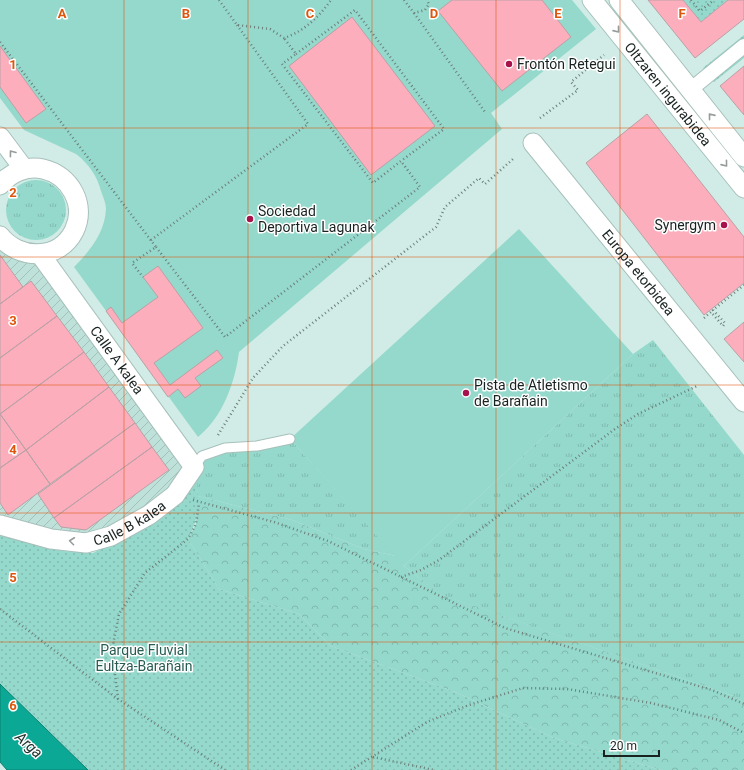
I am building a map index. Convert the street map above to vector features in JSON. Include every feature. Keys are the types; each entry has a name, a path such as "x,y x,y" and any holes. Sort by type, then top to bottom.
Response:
{"street":[{"name":"Oltzaren ingurabidea","path":"592,0 744,188"},
{"name":"Oltzaren ingurabidea","path":"619,0 744,157"},
{"path":"690,90 744,46"},
{"path":"0,137 24,169"},
{"name":"Europa etorbidea","path":"533,143 744,402"},
{"path":"0,184 12,174 24,169 38,168 52,171 64,178 73,190 78,203 78,217 74,231 65,242 54,250 40,254 28,254 16,250 6,243 0,236"},
{"name":"Calle A kalea","path":"40,254 198,461"},
{"name":"Calle B kalea","path":"0,525 51,539 86,543 111,536 149,515 176,495 198,461"}],"lane":[{"path":"198,461 225,448 257,446 290,439"}],"path":[{"path":"151,240 308,124 219,0"},
{"path":"284,38 298,34 324,10 331,0"},
{"path":"404,0 485,112"},
{"path":"414,13 425,10 429,4 427,0"},
{"path":"691,0 700,11 714,0"},
{"path":"354,10 444,129 401,161 373,183 282,64 354,10"},
{"path":"237,24 270,29 284,38 296,54"},
{"path":"0,42 225,337 420,187 401,161"},
{"path":"540,118 578,90 572,82 604,54"},
{"path":"198,461 223,429 238,401 253,378 283,346 436,227 445,206 480,178 485,184 513,159"},
{"path":"143,277 132,263 156,247"},
{"path":"704,318 711,312 722,326 725,323 713,310 744,285"},
{"path":"400,577 422,570 439,560 615,429 638,414 697,386"},
{"path":"186,497 199,503 274,522 328,541 505,628 712,690 744,704"},
{"path":"118,700 112,650 119,614 145,573 188,539 196,524 199,503"},
{"path":"0,609 118,700 225,770"},
{"path":"351,770 427,722 469,705 523,688 567,689 651,703 719,720 744,733"},
{"path":"372,757 434,770"}],"shaded area":[{"path":"0,224 6,243 40,254 194,467 111,536 0,525"}],"green space":[{"name":"Sociedad Deportiva Lagunak","path":"0,0 572,0 596,29 491,113 502,129 239,352 231,387 221,409 207,429 198,437 74,267 91,248 100,233 105,217 105,202 97,180 85,162 76,154 24,130 0,98"},
{"path":"683,0 728,0 701,22"},
{"path":"744,35 744,58 714,82 703,68"},
{"path":"30,180 42,180 53,185 61,193 66,204 64,222 53,235 42,240 30,240 19,235 11,227 6,216 6,204 11,193 19,185"},
{"name":"Pista de Atletismo de Barañain","path":"519,229 633,354 404,566 290,439"},
{"path":"653,340 744,455 744,702 736,697 439,594 404,566 633,354"},
{"path":"290,439 396,556 364,549 292,520 198,496 194,467 225,448"},
{"name":"Parque Fluvial Eultza-Barañain","path":"194,467 198,504 196,520 188,539 219,589 299,614 331,646 455,692 554,738 661,770 88,770 0,684 0,534 63,551 93,553 150,524"},
{"path":"198,496 292,520 364,549 396,556 404,566 440,594 736,697 744,702 744,770 661,770 554,738 455,692 331,646 299,614 219,589 188,539 196,524"}],"water":[{"name":"Arga","path":"0,684 88,770 7,770 0,762"}],"building":[{"name":"Frontón Retegui","path":"452,0 542,0 571,37 502,91 438,11"},
{"path":"648,0 683,0 701,22 728,0 744,0 744,19 695,58"},
{"path":"352,17 435,126 371,175 289,66"},
{"path":"0,46 46,109 26,123 0,87"},
{"path":"744,66 744,115 720,86"},
{"path":"647,114 744,237 744,283 704,315 586,163"},
{"path":"0,255 23,287 0,304"},
{"path":"158,266 203,328 154,363 170,385 217,350 223,358 195,378 201,386 185,398 178,389 168,397 106,311 111,307 122,323 158,297 143,277"},
{"path":"31,281 57,316 0,358 0,304"},
{"path":"57,316 84,352 0,414 0,358"},
{"path":"744,322 744,362 724,339"},
{"path":"84,352 109,387 26,450 0,414"},
{"path":"109,387 135,423 50,484 26,450"},
{"path":"0,414 26,450 0,468"},
{"path":"135,423 152,447 54,518 38,494"},
{"path":"152,447 169,470 86,530 61,527 54,518"},
{"path":"26,450 50,484 8,515 0,503 0,468"}],"place":[{"name":"Frontón Retegui","path":"509,64"},
{"name":"Sociedad Deportiva Lagunak","path":"250,219"},
{"name":"Synergym","path":"724,225"},
{"name":"Pista de Atletismo de Barañain","path":"466,393"}]}
